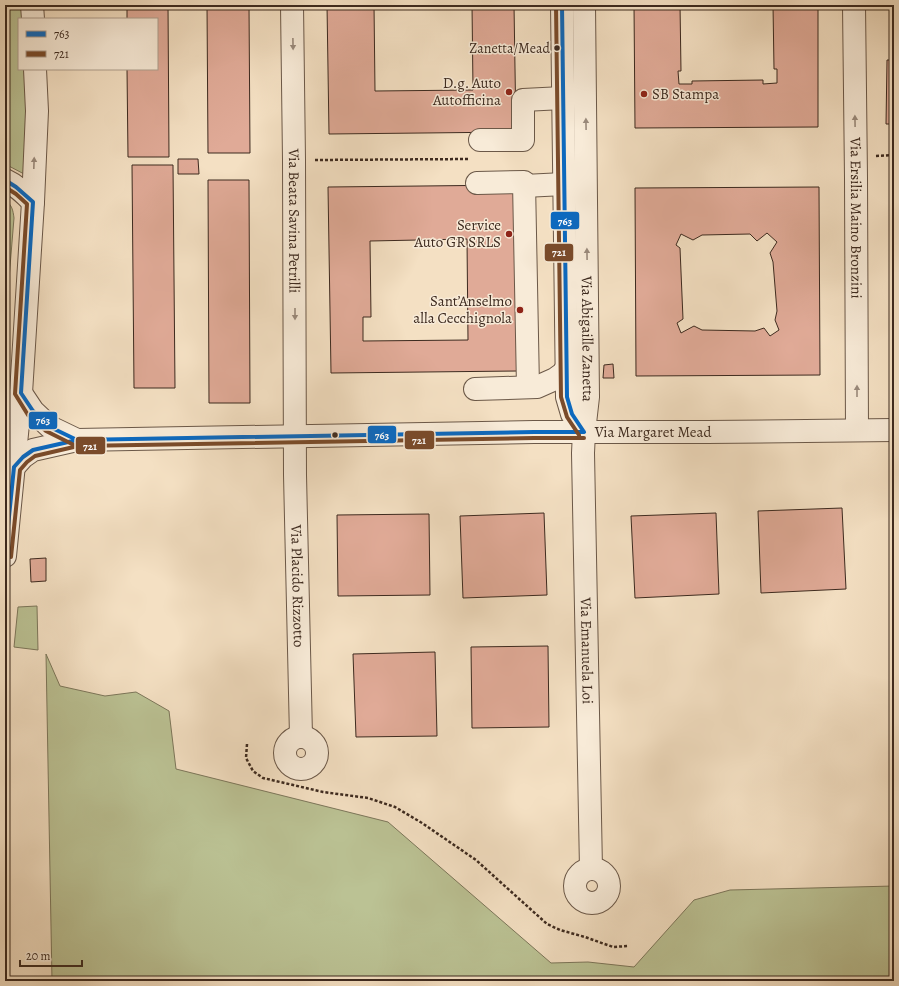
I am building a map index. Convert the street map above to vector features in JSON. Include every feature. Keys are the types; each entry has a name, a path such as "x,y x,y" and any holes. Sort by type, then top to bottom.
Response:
{"street":[{"path":"32,5 33,18"},
{"name":"Via Beata Savina Petrilli","path":"292,5 296,436"},
{"name":"Via Abigaille Zanetta","path":"562,5 566,397 572,414 584,432"},
{"name":"Via Abigaille Zanetta","path":"584,5 588,397 584,432"},
{"name":"Via Ersilia Maino Bronzini","path":"854,5 858,430"},
{"path":"5,556 21,393 33,202 37,111 35,70"},
{"path":"478,150 523,140 523,100 563,98"},
{"path":"5,180 14,184 33,202"},
{"path":"477,182 524,182 528,387"},
{"path":"524,186 564,184"},
{"path":"475,388 537,387 555,379 566,369"},
{"name":"Via Margaret Mead","path":"21,393 33,411 50,427 77,440"},
{"name":"Via Margaret Mead","path":"14,467 23,457 33,450 77,440 526,432 894,430"},
{"name":"Via Emanuela Loi","path":"584,432 583,453 591,869"},
{"name":"Via Placido Rizzotto","path":"296,436 301,736"}],"path":[{"path":"294,160 478,150"},
{"path":"247,744 246,758 253,771 263,778 323,792 368,798 395,807 422,823 476,860 546,924 560,930 612,946 628,946"}],"green space":[{"path":"5,5 24,5 26,18 18,18 18,70 28,70 26,175 5,164"},
{"path":"5,200 12,208 14,218 5,328"},
{"path":"5,391 9,397 5,439"},
{"path":"37,606 38,650 14,647 18,607"},
{"path":"46,654 60,686 105,696 136,692 169,711 176,769 388,822 551,963 588,962 634,967 694,900 730,890 894,886 894,981 52,981"}],"building":[{"path":"127,5 168,5 169,157 128,157 127,70 158,70 158,18 127,18"},
{"path":"207,5 249,5 250,153 208,153"},
{"path":"327,5 374,5 375,91 473,90 472,5 514,5 516,132 329,134"},
{"path":"634,5 680,5 681,71 678,71 679,84 692,84 692,81 763,80 763,84 777,83 777,69 774,69 773,5 818,5 818,127 635,128"},
{"path":"887,60 894,60 894,124 886,124"},
{"path":"178,159 198,159 199,174 178,174"},
{"path":"132,165 173,165 175,388 134,388"},
{"path":"208,180 249,180 250,403 209,403"},
{"path":"516,185 518,371 331,373 328,187","holes":["467,239 468,340 363,341 363,317 371,317 370,241"]},
{"path":"819,187 820,375 636,376 635,188","holes":["767,233 777,242 770,253 773,262 777,311 775,320 779,330 770,336 764,328 755,331 702,330 694,326 681,333 677,323 683,319 680,248 676,245 681,234 693,240 702,235 750,234 757,241"]},
{"path":"891,313 894,313 894,376 892,376"},
{"path":"613,364 614,378 603,378 604,365"},
{"path":"842,508 846,589 761,593 758,511"},
{"path":"544,513 547,595 463,598 460,516"},
{"path":"716,513 719,594 635,598 631,516"},
{"path":"429,514 430,595 338,596 337,515"},
{"path":"46,558 46,581 31,582 30,559"},
{"path":"548,646 549,727 472,728 471,647"},
{"path":"435,652 437,736 356,737 353,654"}],"transit line":[{"name":"721","path":"556,5 561,397 567,417 579,435"},
{"name":"763","path":"562,5 567,397 572,414 584,432"},
{"name":"763","path":"5,180 16,187 33,202 21,393 33,411 50,427 77,440 584,432"},
{"name":"721","path":"5,187 27,204 15,394 28,415 46,431 74,445"},
{"name":"721","path":"11,557 20,470 35,456 78,446 584,438"},
{"name":"763","path":"5,556 14,467 23,457 33,450 77,440 96,440"}],"place":[{"name":"Zanetta/Mead","path":"557,48"},
{"name":"D.g. Auto Autofficina","path":"509,92"},
{"name":"SB Stampa","path":"644,94"},
{"name":"Service Auto GR SRLS","path":"509,234"},
{"name":"Sant’Anselmo alla Cecchignola","path":"520,310"}]}
